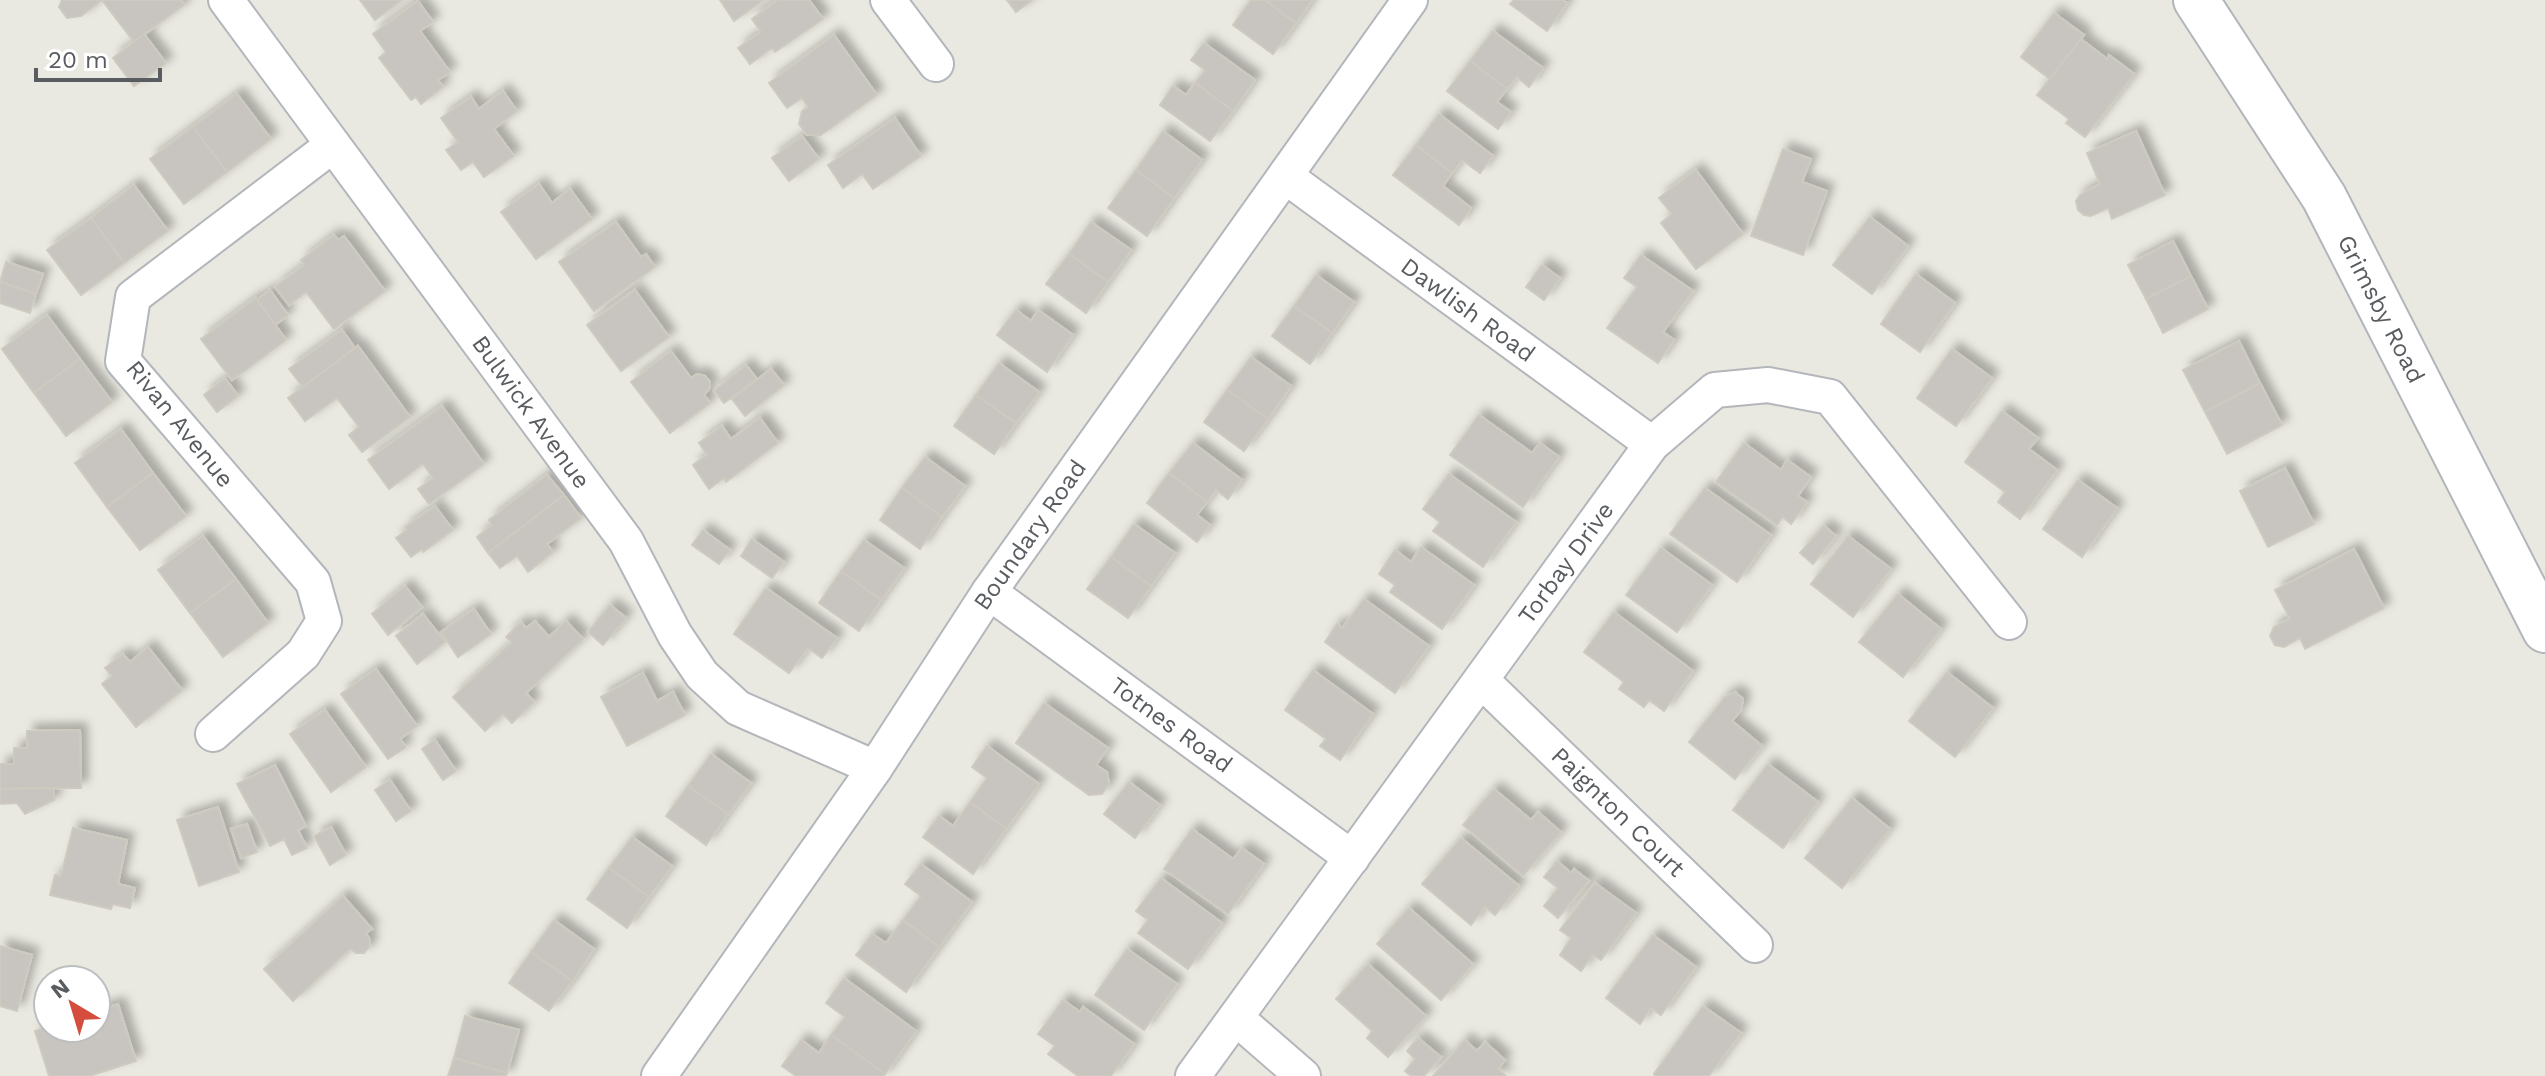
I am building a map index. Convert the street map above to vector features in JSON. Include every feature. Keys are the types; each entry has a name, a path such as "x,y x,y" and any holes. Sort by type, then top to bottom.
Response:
{"main road":[{"name":"Grimsby Road","path":"2196,0 2324,197 2545,630"}],"street":[{"name":"Bulwick Avenue","path":"226,0 626,541 675,635 702,675 738,708 875,768"},
{"path":"888,0 936,64"},
{"name":"Boundary Road","path":"659,1076 875,768 989,592 1410,0"},
{"name":"Rivan Avenue","path":"213,734 303,654 324,621 313,582 123,361 133,297 333,145"},
{"name":"Dawlish Road","path":"1285,176 1652,444"},
{"name":"Torbay Drive","path":"1193,1076 1652,444 1715,390 1768,385 1830,397 2009,622"},
{"name":"Totnes Road","path":"989,592 1352,858"},
{"name":"Paignton Court","path":"1481,680 1755,945"},
{"path":"1236,1018 1303,1076"}],"building":[{"path":"62,0 102,0 81,16 67,18 59,7"},
{"path":"102,0 181,0 184,5 134,42"},
{"path":"360,0 402,0 375,20"},
{"path":"720,0 763,0 734,21"},
{"path":"778,0 809,0 823,19 775,52 772,48 750,64 738,48 761,32 752,19"},
{"path":"1007,0 1032,0 1016,12"},
{"path":"1251,0 1265,0 1296,23 1273,54 1233,25"},
{"path":"1265,0 1312,0 1296,23"},
{"path":"1514,0 1562,0 1567,3 1547,31 1510,4"},
{"path":"418,1 433,22 420,31 450,72 438,80 443,87 421,104 416,97 411,100 379,58 386,52 373,34"},
{"path":"2054,13 2084,35 2050,79 2021,57"},
{"path":"1493,31 1543,68 1529,87 1517,77 1507,89 1470,61"},
{"path":"144,34 166,63 134,86 113,58"},
{"path":"834,35 877,95 821,135 807,135 799,124 802,111 808,107 802,98 787,108 769,83"},
{"path":"2081,39 2134,74 2085,137 2066,123 2069,119 2037,95"},
{"path":"1204,43 1255,80 1233,111 1195,83 1205,70 1191,60"},
{"path":"1470,61 1507,89 1497,102 1511,112 1498,129 1447,91"},
{"path":"1195,83 1233,111 1210,141 1160,105 1173,86 1186,95"},
{"path":"503,91 517,111 494,129 514,156 484,177 473,162 461,170 446,150 458,142 441,118 471,97 479,109"},
{"path":"237,94 271,139 227,172 193,127"},
{"path":"1439,114 1493,156 1480,173 1462,160 1452,173 1416,145"},
{"path":"895,118 921,156 873,189 862,174 843,188 828,165"},
{"path":"193,127 227,172 184,204 150,159"},
{"path":"1163,131 1202,160 1174,198 1136,170"},
{"path":"2136,131 2165,195 2112,219 2108,208 2091,216 2084,215 2078,210 2076,201 2080,195 2100,184 2087,153"},
{"path":"802,136 819,159 789,181 772,158"},
{"path":"1416,145 1452,173 1443,186 1471,208 1459,225 1393,175"},
{"path":"1783,149 1811,159 1802,182 1827,191 1803,255 1751,236"},
{"path":"1136,170 1174,198 1147,236 1108,208"},
{"path":"1696,170 1743,234 1696,269 1661,223 1672,214 1659,198"},
{"path":"539,184 552,203 570,189 592,219 536,259 501,212"},
{"path":"134,185 168,231 124,263 91,218"},
{"path":"1870,217 1908,246 1872,294 1833,265"},
{"path":"91,218 124,263 81,295 47,250"},
{"path":"616,222 641,257 646,254 655,267 594,311 559,262"},
{"path":"1091,222 1131,250 1108,282 1069,254"},
{"path":"334,235 338,240 344,236 385,291 334,329 306,292 289,305 275,287 304,265 301,260"},
{"path":"2173,241 2191,276 2146,299 2128,265"},
{"path":"1069,254 1108,282 1086,313 1046,284"},
{"path":"1641,255 1693,291 1663,332 1674,340 1658,363 1607,328 1637,287 1624,278"},
{"path":"6,262 43,274 36,294 0,282"},
{"path":"1542,265 1560,278 1544,300 1526,287"},
{"path":"1916,274 1955,303 1920,352 1881,324"},
{"path":"1316,275 1354,302 1332,333 1294,306"},
{"path":"2191,276 2208,309 2163,333 2146,299"},
{"path":"0,282 36,294 30,313 0,303"},
{"path":"270,290 288,315 275,325 257,300"},
{"path":"635,290 669,337 621,371 587,325"},
{"path":"256,298 286,340 232,380 201,339"},
{"path":"1294,306 1332,333 1310,364 1272,336"},
{"path":"1016,310 1031,321 1038,310 1073,335 1047,372 997,335"},
{"path":"47,315 80,359 34,393 2,349"},
{"path":"342,330 355,348 303,387 289,369"},
{"path":"2239,341 2260,383 2205,412 2183,370"},
{"path":"358,346 410,417 362,452 349,435 359,427 337,398 305,421 288,398"},
{"path":"1952,349 1992,378 1956,426 1917,398"},
{"path":"671,351 691,378 697,374 705,376 710,382 704,395 710,403 670,433 631,382"},
{"path":"1251,357 1291,386 1268,419 1227,390"},
{"path":"80,359 112,402 66,436 34,393"},
{"path":"999,363 1039,392 1016,423 976,395"},
{"path":"746,365 757,379 724,403 714,391"},
{"path":"771,369 784,385 745,416 732,399"},
{"path":"225,378 238,396 217,412 204,395"},
{"path":"2260,383 2282,425 2227,454 2205,412"},
{"path":"1227,390 1268,419 1244,451 1204,422"},
{"path":"976,395 1016,423 994,454 954,426"},
{"path":"442,406 484,464 429,504 418,489 433,478 423,464 389,489 368,460"},
{"path":"2002,411 2038,438 2029,449 2057,470 2020,519 1998,502 2005,492 1965,462"},
{"path":"1479,415 1532,453 1540,443 1559,457 1523,507 1450,455"},
{"path":"760,418 778,443 726,482 724,478 709,489 693,465 707,455 699,443 722,426 731,439"},
{"path":"121,429 153,473 107,507 75,463"},
{"path":"1193,443 1242,480 1228,499 1216,490 1207,502 1169,473"},
{"path":"1744,443 1781,470 1787,460 1811,477 1798,496 1807,502 1791,524 1783,517 1777,525 1716,482"},
{"path":"925,457 965,486 942,517 902,488"},
{"path":"2285,468 2314,524 2268,547 2240,491"},
{"path":"153,473 186,516 140,550 107,507"},
{"path":"1169,473 1207,502 1197,515 1210,525 1197,542 1147,503"},
{"path":"1449,474 1516,522 1483,567 1433,531 1440,522 1423,509"},
{"path":"547,475 564,495 488,553 477,537 492,525 489,520"},
{"path":"2078,480 2117,508 2082,557 2043,529"},
{"path":"902,488 942,517 920,549 880,520"},
{"path":"1705,488 1771,535 1737,582 1670,534"},
{"path":"564,495 581,518 547,544 553,552 528,572 517,556 500,568 488,553"},
{"path":"435,506 453,530 411,557 396,538 407,530 405,527"},
{"path":"1134,524 1175,553 1151,586 1111,557"},
{"path":"1824,526 1836,536 1813,564 1800,553"},
{"path":"703,530 730,550 719,564 692,545"},
{"path":"203,536 236,579 190,613 158,570"},
{"path":"1848,536 1891,569 1853,617 1811,584"},
{"path":"752,539 784,562 772,578 741,556"},
{"path":"864,540 904,568 881,600 841,571"},
{"path":"1421,547 1474,585 1442,629 1390,592 1395,585 1379,574 1395,550 1411,562"},
{"path":"1661,548 1712,585 1677,632 1626,595"},
{"path":"2354,549 2384,608 2305,649 2300,638 2284,647 2275,645 2270,636 2274,627 2290,619 2275,590"},
{"path":"1111,557 1151,586 1128,618 1087,589"},
{"path":"841,571 881,600 859,631 819,603"},
{"path":"236,579 268,623 223,657 190,613"},
{"path":"405,586 422,607 388,635 372,614"},
{"path":"766,588 837,638 822,658 808,648 789,673 734,634"},
{"path":"1898,594 1941,629 1903,677 1859,642"},
{"path":"1364,599 1429,646 1395,693 1325,642 1337,624 1342,628"},
{"path":"610,605 626,618 603,645 588,632"},
{"path":"474,609 491,634 458,657 441,632"},
{"path":"1614,612 1693,671 1664,711 1649,700 1644,707 1619,689 1624,682 1584,652"},
{"path":"423,614 445,642 417,664 396,636"},
{"path":"535,621 549,637 566,621 583,639 526,693 534,702 512,723 503,714 485,731 453,697 512,642 506,637 521,622 526,628"},
{"path":"148,647 182,690 136,727 102,684 112,676 105,668 123,654 130,662"},
{"path":"376,669 417,726 400,739 406,747 388,759 341,694"},
{"path":"1313,670 1373,714 1340,760 1320,746 1326,739 1285,710"},
{"path":"1947,672 1993,708 1955,757 1909,721"},
{"path":"643,673 657,701 673,692 685,715 627,746 601,697"},
{"path":"1735,692 1743,699 1741,710 1732,721 1762,746 1735,779 1689,742 1725,697"},
{"path":"1044,703 1108,748 1096,765 1107,772 1109,784 1102,794 1089,795 1016,743"},
{"path":"325,710 366,767 331,792 290,734"},
{"path":"80,730 81,788 0,789 0,764 14,764 14,748 27,748 27,731"},
{"path":"435,740 456,771 443,780 422,749"},
{"path":"987,746 1039,784 1006,829 970,802 987,778 972,767"},
{"path":"711,754 751,783 728,814 688,786"},
{"path":"1768,764 1818,802 1783,848 1733,810"},
{"path":"275,765 306,826 298,830 307,848 292,855 284,839 270,846 237,784"},
{"path":"390,780 411,811 396,821 375,790"},
{"path":"1129,782 1160,805 1135,838 1104,814"},
{"path":"688,786 728,814 706,845 666,816"},
{"path":"54,788 54,800 25,814 17,803 0,804 0,789"},
{"path":"1494,789 1531,820 1538,812 1561,832 1523,876 1463,825"},
{"path":"1852,798 1890,829 1842,888 1805,858"},
{"path":"970,802 1006,829 973,874 923,837 939,816 953,826"},
{"path":"218,807 239,872 199,886 177,820"},
{"path":"247,824 257,852 241,858 231,829"},
{"path":"331,827 346,855 330,865 314,836"},
{"path":"73,828 127,840 118,884 135,888 130,908 113,904 111,909 50,895 55,875 61,876"},
{"path":"1192,829 1233,859 1242,848 1264,864 1228,914 1164,869"},
{"path":"632,837 672,866 649,897 609,868"},
{"path":"1461,838 1519,886 1495,915 1485,907 1471,925 1422,884"},
{"path":"1557,861 1571,873 1574,869 1589,881 1558,918 1544,906 1558,888 1544,877"},
{"path":"921,864 972,902 939,947 903,920 921,896 905,884"},
{"path":"609,868 649,897 627,928 587,899"},
{"path":"1161,878 1222,923 1188,969 1138,933 1148,920 1136,911"},
{"path":"1595,883 1636,913 1601,960 1593,955 1581,971 1560,955 1571,938 1560,930"},
{"path":"343,896 372,929 366,933 370,940 369,947 364,953 350,949 293,1001 264,969"},
{"path":"1409,908 1473,964 1441,1000 1377,944"},
{"path":"554,920 594,949 572,981 531,952"},
{"path":"903,920 939,947 906,992 856,955 872,934 886,943"},
{"path":"1653,935 1696,967 1661,1015 1651,1008 1640,1024 1606,998"},
{"path":"0,946 32,955 17,1011 0,1006"},
{"path":"1127,949 1177,984 1144,1030 1095,995"},
{"path":"531,952 572,981 549,1011 509,983"},
{"path":"1368,964 1426,1016 1388,1057 1367,1038 1372,1031 1336,999"},
{"path":"844,978 916,1031 885,1074 831,1035 845,1017 826,1003"},
{"path":"1063,1000 1080,1012 1083,1007 1134,1044 1111,1076 1078,1076 1048,1054 1055,1046 1038,1034"},
{"path":"118,1004 136,1061 89,1076 49,1076 39,1044 112,1044 112,1006"},
{"path":"1703,1006 1741,1033 1709,1076 1656,1076 1654,1074"},
{"path":"465,1016 519,1030 507,1073 454,1058"},
{"path":"831,1035 885,1074 796,1076 782,1066 801,1040 819,1053"},
{"path":"1418,1038 1441,1057 1424,1076 1411,1076 1405,1071 1415,1059 1407,1051"},
{"path":"1465,1040 1477,1051 1485,1042 1505,1060 1498,1069 1506,1076 1433,1076"},
{"path":"454,1058 507,1073 506,1076 448,1076"}]}
